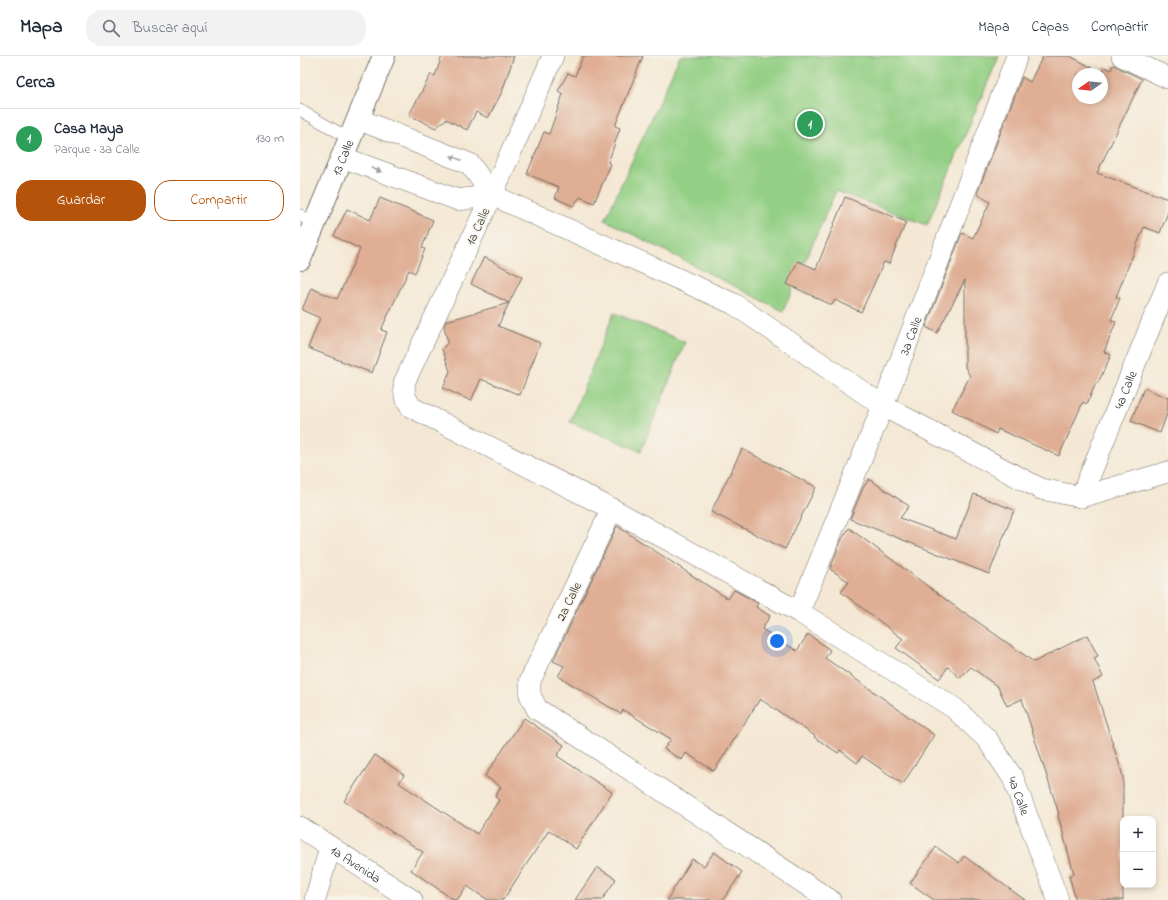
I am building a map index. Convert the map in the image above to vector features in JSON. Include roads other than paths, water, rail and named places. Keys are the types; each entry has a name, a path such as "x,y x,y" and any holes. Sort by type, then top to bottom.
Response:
{"street":[{"name":"13 Calle","path":"300,259 307,220 346,148 384,56"},
{"name":"1a Calle","path":"404,396 404,383 492,195 553,56"},
{"name":"3a Calle","path":"799,612 883,406 1017,56"},
{"path":"1122,56 1168,78"},
{"path":"358,119 470,164 492,195 734,304 883,406 1041,490 1081,497 1168,472"},
{"path":"346,148 458,200 492,195"},
{"name":"4a Calle","path":"1081,497 1168,283"},
{"name":"4a Calle","path":"404,396 411,407 612,509 799,612 954,708 987,739 1013,778 1058,900"},
{"name":"2a Calle","path":"612,509 530,681 530,695 537,709 830,900"},
{"name":"1a Avenida","path":"300,827 412,900"},
{"path":"315,900 330,847"}],"lane":[{"path":"300,110 346,148"}],"place":[{"name":"Casa Maya","path":"810,124"}]}
